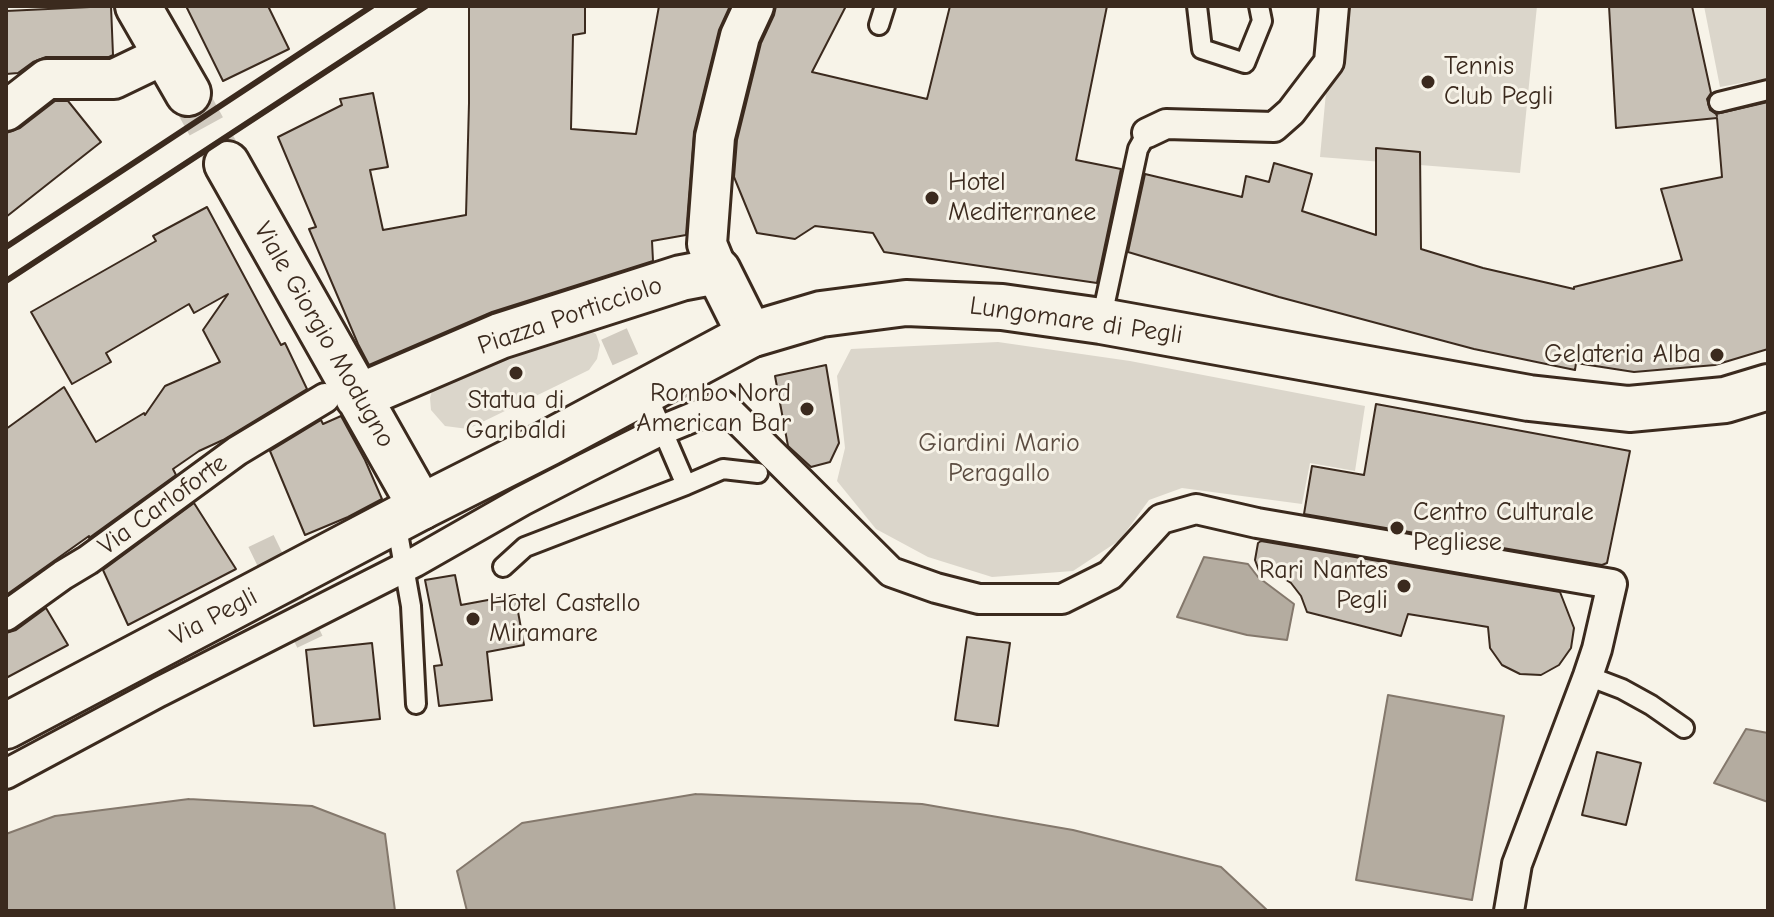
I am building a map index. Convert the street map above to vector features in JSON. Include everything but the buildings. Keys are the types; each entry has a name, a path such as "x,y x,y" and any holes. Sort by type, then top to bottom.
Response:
{"main road":[{"path":"138,6 188,93"},
{"name":"Viale Giorgio Modugno","path":"227,164 341,398 408,514"},
{"path":"718,271 750,335"},
{"name":"Piazza Porticciolo","path":"341,398 500,336 681,278 718,271"},
{"name":"Lungomare di Pegli","path":"408,514 654,411 750,335 821,314 906,303 1002,307 1101,321 1529,398 1629,409 1725,400 1768,387"},
{"name":"Via Pegli","path":"6,726 408,514"}],"street":[{"path":"718,271 707,244 715,137 740,36 754,6"},
{"path":"1147,133 1166,124 1274,127 1291,112 1329,62 1334,6"},
{"path":"6,111 47,79 114,79 166,54"},
{"name":"Via Carloforte","path":"6,616 237,451 341,398"},
{"path":"6,774 404,567 522,501 654,411 723,405 891,572 979,599 1062,599 1110,575 1161,519 1196,509 1257,523 1612,584 1588,676 1517,864 1509,911"},
{"path":"758,473 793,473"}],"lane":[{"path":"879,25 885,6"},
{"path":"1197,6 1202,49 1245,63 1262,21 1259,6"},
{"path":"1719,102 1768,90"},
{"path":"1101,321 1138,149 1147,133"},
{"path":"654,411 686,485"},
{"path":"503,567 525,547 723,469 758,473"},
{"path":"408,514 404,567 411,606 416,704"},
{"path":"1588,676 1622,689 1684,728"}],"green space":[{"name":"Tennis Club Pegli","path":"1334,6 1537,6 1520,173 1320,157"},
{"path":"1704,6 1768,6 1768,78 1720,87"},
{"path":"585,328 596,334 600,345 597,359 589,370 468,429 445,426 431,410 434,384"},
{"name":"Giardini Mario Peragallo","path":"998,342 1130,361 1365,406 1355,471 1310,463 1302,504 1182,488 1149,500 1120,540 1073,571 992,577 928,557 876,529 837,481 845,448 837,376 851,349"}],"shaded area":[{"path":"1204,557 1248,564 1258,577 1294,604 1287,640 1247,635 1177,617"},
{"path":"1388,695 1504,716 1472,900 1356,880"},
{"path":"1746,729 1768,733 1768,802 1714,783"},
{"path":"696,794 922,804 1073,830 1221,867 1268,911 467,911 457,871 522,823"},
{"path":"189,799 312,806 385,834 395,911 6,911 6,834 55,816"}],"tunnel":[{"path":"188,93 227,164"},
{"path":"614,334 646,406"},
{"path":"261,541 311,644"}],"railway":[{"path":"6,247 372,6"},
{"path":"6,281 426,6"}],"place":[{"name":"Tennis Club Pegli","path":"1428,82"},
{"name":"Hotel Mediterranee","path":"932,198"},
{"name":"Gelateria Alba","path":"1717,355"},
{"name":"Statua di Garibaldi","path":"516,373"},
{"name":"Rombo Nord American Bar","path":"807,409"},
{"name":"Centro Culturale Pegliese","path":"1397,528"},
{"name":"Rari Nantes Pegli","path":"1404,586"},
{"name":"Hotel Castello Miramare","path":"473,619"}]}
